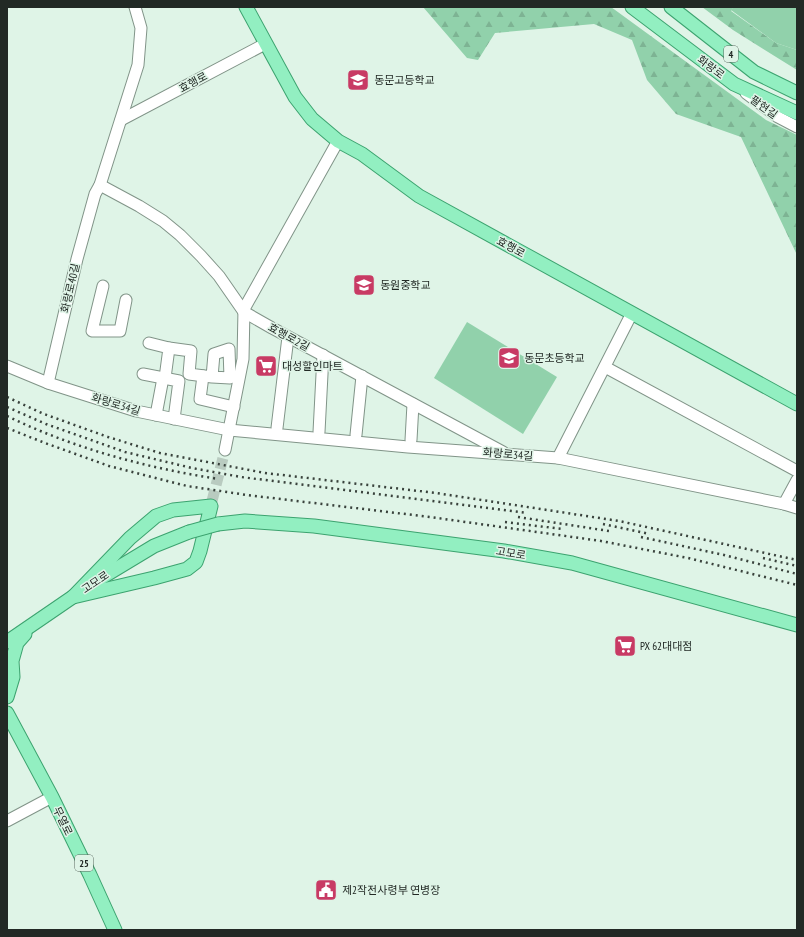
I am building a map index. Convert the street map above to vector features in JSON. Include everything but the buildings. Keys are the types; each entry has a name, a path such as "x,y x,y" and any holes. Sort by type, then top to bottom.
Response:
{"main road":[{"name":"효행로","path":"246,7 295,97 312,119 338,141 362,154 419,196 797,404"},
{"name":"화랑로","path":"632,7 734,84 797,113"},
{"name":"화랑로","path":"671,7 754,72 797,93"},
{"path":"212,503 196,562 187,568 154,578 73,597 130,538 156,516 173,510 212,503"},
{"name":"고모로","path":"7,642 106,574 154,546 189,532 218,524 245,521 314,526 504,551 550,559 579,565 797,625"},
{"path":"7,632 33,625"},
{"path":"7,696 13,677 12,661 17,643 33,625"},
{"name":"무열로","path":"7,713 52,797 115,930"}],"street":[{"path":"98,190 138,65 140,28 135,7"},
{"name":"효행로","path":"120,120 265,44"},
{"name":"팔현길","path":"734,84 778,117 797,127"},
{"path":"225,450 244,359 244,309 338,141"},
{"name":"효행로2길","path":"98,190 163,221 180,235 219,276 244,312 506,454"},
{"name":"화랑로40길","path":"48,383 77,259 98,190"},
{"path":"102,286 92,331 120,331 126,300"},
{"path":"558,458 632,313"},
{"path":"277,428 288,337"},
{"path":"149,343 191,351 189,374 208,376 200,399 234,407"},
{"path":"156,415 169,348"},
{"path":"319,432 323,355"},
{"name":"화랑로34길","path":"7,366 48,383 136,411 229,430 408,447 558,458 784,504 797,508"},
{"path":"605,367 797,471"},
{"path":"143,374 179,381 174,419"},
{"path":"356,435 362,376"},
{"path":"411,440 413,404"},
{"path":"784,504 797,480"},
{"path":"7,821 52,797"}],"green space":[{"path":"423,7 611,7 766,120 797,135 797,255 741,137 676,114 647,80 632,40 594,24 495,33 478,60 467,58"},
{"path":"702,7 734,7 731,11 776,43 797,50 797,70 733,30"},
{"path":"734,7 797,7 797,50 776,43 731,10"},
{"path":"467,322 557,377 523,434 434,378"}],"tunnel":[{"path":"212,501 225,450"}],"railway":[{"path":"7,397 44,414 108,437 160,453 265,473 436,493 619,521 797,560"},
{"path":"7,407 46,424 125,452 192,468 241,477 527,513"},
{"path":"7,416 58,438 110,455 164,469 219,479"},
{"path":"7,428 109,466 187,486 247,495 430,517 601,541 688,558 797,585"},
{"path":"518,517 609,531"},
{"path":"505,522 562,529"},
{"path":"603,524 650,534"},
{"path":"641,537 724,555 797,574"},
{"path":"763,558 797,566"}],"place":[{"name":"동문고등학교","path":"358,80"},
{"name":"동원중학교","path":"364,285"},
{"name":"동문초등학교","path":"509,358"},
{"name":"대성할인마트","path":"266,366"},
{"name":"PX 62대대점","path":"625,646"},
{"name":"제2작전사령부 연병장","path":"326,890"}]}
